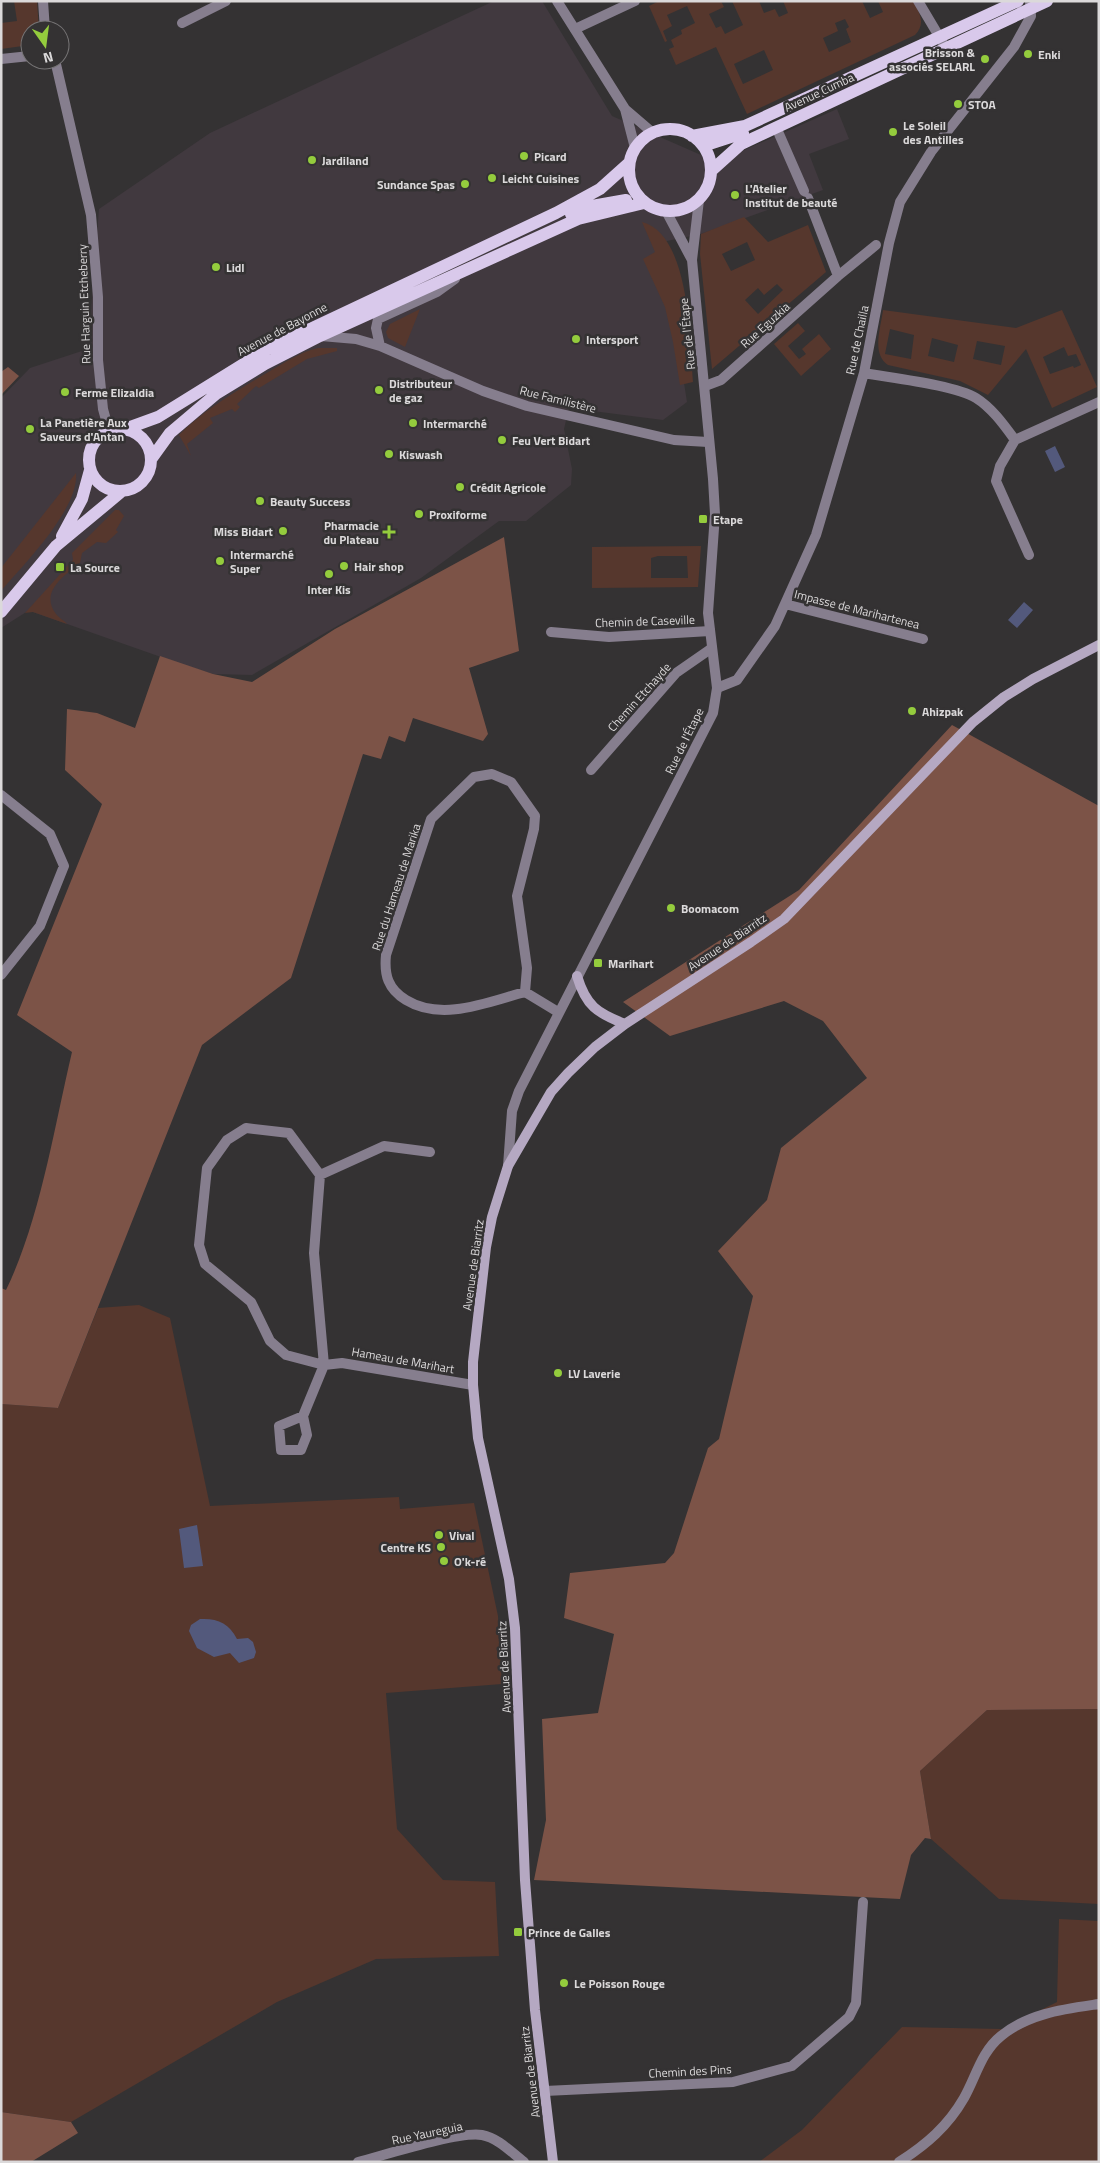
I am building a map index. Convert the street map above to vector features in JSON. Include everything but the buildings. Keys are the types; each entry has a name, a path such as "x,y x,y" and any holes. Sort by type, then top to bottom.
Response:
{"main road":[{"name":"Avenue Cumba","path":"711,171 740,144 943,42 1022,5 1047,1"},
{"name":"Avenue Cumba","path":"692,136 745,126 853,77 943,42"},
{"name":"Avenue Cumba","path":"703,146 750,131 834,93 853,77"},
{"path":"672,129 692,136 703,146 709,158 710,182 699,200 678,211 654,209 641,200 632,187 629,163 635,148 653,133 672,129"},
{"name":"Avenue de Bayonne","path":"126,429 158,418 268,349 556,213 600,189 629,163"},
{"name":"Avenue de Bayonne","path":"152,458 170,433 216,394 265,364 320,336 500,254 509,242 570,214 603,203 641,200"},
{"path":"1,612 56,546 82,500 90,470 89,462 92,447 96,440 109,431 126,429 144,439 152,458 150,471 144,481 134,488 121,492 56,546"},
{"path":"90,470 102,486 121,492"},
{"name":"Avenue de Biarritz","path":"553,2162 535,2010 526,1880 515,1628 509,1579 478,1438 474,1385 473,1362 486,1247 492,1217 508,1166 551,1092 594,1047 625,1024 784,919 973,722 1004,697 1032,679 1099,645"},
{"path":"577,976 582,992 590,1005 603,1015 625,1024"}],"street":[{"path":"43,1 44,20"},
{"path":"182,22 226,1"},
{"path":"556,1 624,109 635,148"},
{"path":"575,29 635,1"},
{"path":"918,1 943,42"},
{"name":"Rue de Chailla","path":"717,688 737,680 775,626 816,535 864,373 889,243 900,202 931,152 1014,47 1031,16 1022,5"},
{"path":"1,59 20,57"},
{"name":"Rue Harguin Etcheberry","path":"54,70 91,215 98,298 98,360 104,409 109,431"},
{"path":"624,109 653,133"},
{"path":"776,127 806,195 838,276"},
{"path":"692,260 699,200"},
{"path":"666,211 692,260"},
{"name":"Rue Eguzkia","path":"705,386 721,380 838,276 876,246"},
{"name":"Rue de l'Étape","path":"508,1166 512,1111 519,1092 558,1012 713,713 717,688 708,613 715,514 705,386 692,260"},
{"name":"Avenue de Bayonne","path":"380,346 376,328 378,319 437,292 479,264"},
{"name":"Avenue de Bayonne","path":"348,323 347,317 401,291 429,272"},
{"path":"348,323 356,339"},
{"name":"Rue Familistère","path":"320,336 356,339 380,346 483,391 527,406 674,440 708,442"},
{"path":"864,373 955,390 975,398 1000,421 1015,440"},
{"path":"1029,555 996,481 1000,466 1015,440 1099,402"},
{"name":"Impasse de Marihartenea","path":"785,604 923,639"},
{"name":"Chemin de Caseville","path":"551,632 609,637 710,631"},
{"name":"Chemin Etchayde","path":"591,770 676,673 712,648"},
{"name":"Rue du Hameau de Marika","path":"492,774 510,782 535,816 534,829 516,896 527,968 525,992 456,1010 438,1010 422,1007 396,994 390,986 384,970 386,955 431,819 474,777 492,774"},
{"path":"1,795 50,834 64,866 40,926 1,974"},
{"path":"525,992 558,1012"},
{"path":"303,1416 324,1366 314,1253 320,1175 289,1133 246,1128 227,1140 207,1168 199,1245 205,1264 251,1302 270,1342 286,1355 324,1366"},
{"path":"320,1175 384,1146 430,1152"},
{"name":"Hameau de Marihart","path":"324,1366 342,1363 474,1385"},
{"name":"Chemin des Pins","path":"545,2091 734,2082 792,2066 849,2017 856,2003 863,1902"},
{"path":"899,2162 942,2130 965,2098 979,2064 1001,2036 1040,2014 1099,2004"},
{"name":"Rue Yaureguia","path":"358,2162 457,2137 481,2135 495,2140 524,2162"}],"shaded area":[{"path":"14,1 37,1 38,20 20,20 20,46 1,49 1,23 17,21"},
{"path":"494,1 542,1 612,116 717,162 837,109 849,139 809,154 823,190 701,234 662,242 687,402 663,420 569,408 564,429 572,469 571,485 526,521 499,521 421,578 252,675 213,674 33,612 31,609 1,628 1,398 30,368 88,349 99,209 210,133"},
{"path":"659,1 721,1 724,7 709,14 716,28 721,26 725,34 743,25 732,1 759,1 764,13 775,9 779,17 788,13 783,1 862,1 870,18 883,12 878,1 913,1 920,14 921,23 915,35 747,114 716,47 676,65 669,49 674,47 671,40 682,34 681,30 695,23 687,6 667,15 672,26 663,31 667,41 665,42 649,6","holes":["845,19 849,27 846,29 851,42 829,52 823,38 838,31 835,23","764,50 773,70 743,84 734,64"]},
{"path":"744,217 768,242 808,225 826,272 712,369 700,254 701,234","holes":["747,242 755,260 731,271 722,254","777,284 783,290 758,314 745,300 758,288 764,295"]},
{"path":"642,222 658,231 670,246 678,267 688,317 693,382 680,385 665,307 643,259 655,252"},
{"path":"420,309 405,347 388,338 386,332 390,324"},
{"path":"883,310 1016,328 1062,310 1097,387 1052,408 1026,349 988,395 960,381 888,365 883,360 878,347","holes":["890,329 914,335 911,359 885,354","932,338 958,345 954,362 928,356","977,341 1005,346 1001,365 973,359","1064,347 1068,356 1076,354 1081,365 1050,374 1043,357"]},
{"path":"798,323 805,331 788,346 799,359 806,354 802,349 819,334 831,349 801,376 774,344"},
{"path":"318,348 337,348 337,351 307,359 259,388 256,386 237,404 240,407 235,412 232,409 210,418 213,423 187,444 191,456 179,435 189,426 222,400 246,385 293,358"},
{"path":"8,367 19,376 1,395 1,372"},
{"path":"76,473 75,487 60,519 36,551 1,591 1,568"},
{"path":"115,510 119,510 124,516 116,530 118,532 106,543 97,542 82,553 80,563 61,579 52,591 50,598 52,606 56,614 67,624 33,612 25,613 73,560 72,553"},
{"path":"504,537 519,651 469,668 488,734 483,741 413,718 405,742 389,736 381,759 363,754 291,978 202,1045 58,1408 1,1404 1,1288 6,1290 28,1234 45,1173 72,1052 17,1015 102,804 65,770 67,709 97,713 135,728 160,656 213,674 252,682 335,629"},
{"path":"701,546 698,587 592,588 592,547","holes":["658,556 687,556 688,578 651,578 651,558"]},
{"path":"952,725 1099,806 1099,1709 987,1710 920,1771 931,1839 925,1838 911,1855 900,1899 534,1880 546,1820 542,1719 598,1713 614,1634 564,1618 570,1573 665,1563 674,1553 708,1448 719,1439 753,1296 718,1251 767,1200 781,1148 867,1078 823,1021 784,1001 670,1036 623,1002 799,890"},
{"path":"139,1305 170,1318 210,1506 399,1497 400,1509 474,1503 498,1616 502,1684 386,1693 397,1829 443,1880 495,1882 499,1956 376,1959 277,2002 71,2122 1,2112 1,1404 58,1408 98,1308"},
{"path":"1099,1709 1099,1904 999,1899 931,1839 920,1771 987,1710"},
{"path":"1059,1919 1099,1921 1099,2162 759,2162 802,2130 902,2027 1002,2029 1057,2002"},
{"path":"1,2112 71,2122 78,2133 31,2162 1,2162"}],"water":[{"path":"1055,446 1065,467 1055,472 1045,451"},
{"path":"1024,602 1033,610 1017,628 1008,620"},
{"path":"197,1525 203,1566 184,1568 179,1529"},
{"path":"200,1619 212,1619 226,1625 237,1639 248,1638 253,1642 256,1652 254,1658 239,1663 230,1653 214,1657 197,1648 189,1631 191,1625"}],"place":[{"name":"Enki","path":"1028,54"},
{"name":"Brisson & associés SELARL","path":"985,59"},
{"name":"STOA","path":"958,104"},
{"name":"Le Soleil des Antilles","path":"893,132"},
{"name":"Picard","path":"524,156"},
{"name":"Jardiland","path":"312,160"},
{"name":"Leicht Cuisines","path":"492,178"},
{"name":"Sundance Spas","path":"465,184"},
{"name":"L'Atelier Institut de beauté","path":"735,195"},
{"name":"Lidl","path":"216,267"},
{"name":"Intersport","path":"576,339"},
{"name":"Distributeur de gaz","path":"379,390"},
{"name":"Ferme Elizaldia","path":"65,392"},
{"name":"Intermarché","path":"413,423"},
{"name":"La Panetière Aux Saveurs d'Antan","path":"30,429"},
{"name":"Feu Vert Bidart","path":"502,440"},
{"name":"Kiswash","path":"389,454"},
{"name":"Crédit Agricole","path":"460,487"},
{"name":"Beauty Success","path":"260,501"},
{"name":"Proxiforme","path":"419,514"},
{"name":"Etape","path":"703,519"},
{"name":"Miss Bidart","path":"283,531"},
{"name":"Pharmacie du Plateau","path":"389,532"},
{"name":"Intermarché Super","path":"220,561"},
{"name":"Hair shop","path":"344,566"},
{"name":"La Source","path":"60,567"},
{"name":"Inter Kis","path":"329,574"},
{"name":"Ahizpak","path":"912,711"},
{"name":"Boomacom","path":"671,908"},
{"name":"Marihart","path":"598,963"},
{"name":"LV Laverie","path":"558,1373"},
{"name":"Vival","path":"439,1535"},
{"name":"Centre KS","path":"441,1547"},
{"name":"O'k-ré","path":"444,1561"},
{"name":"Prince de Galles","path":"518,1932"},
{"name":"Le Poisson Rouge","path":"564,1983"}]}
